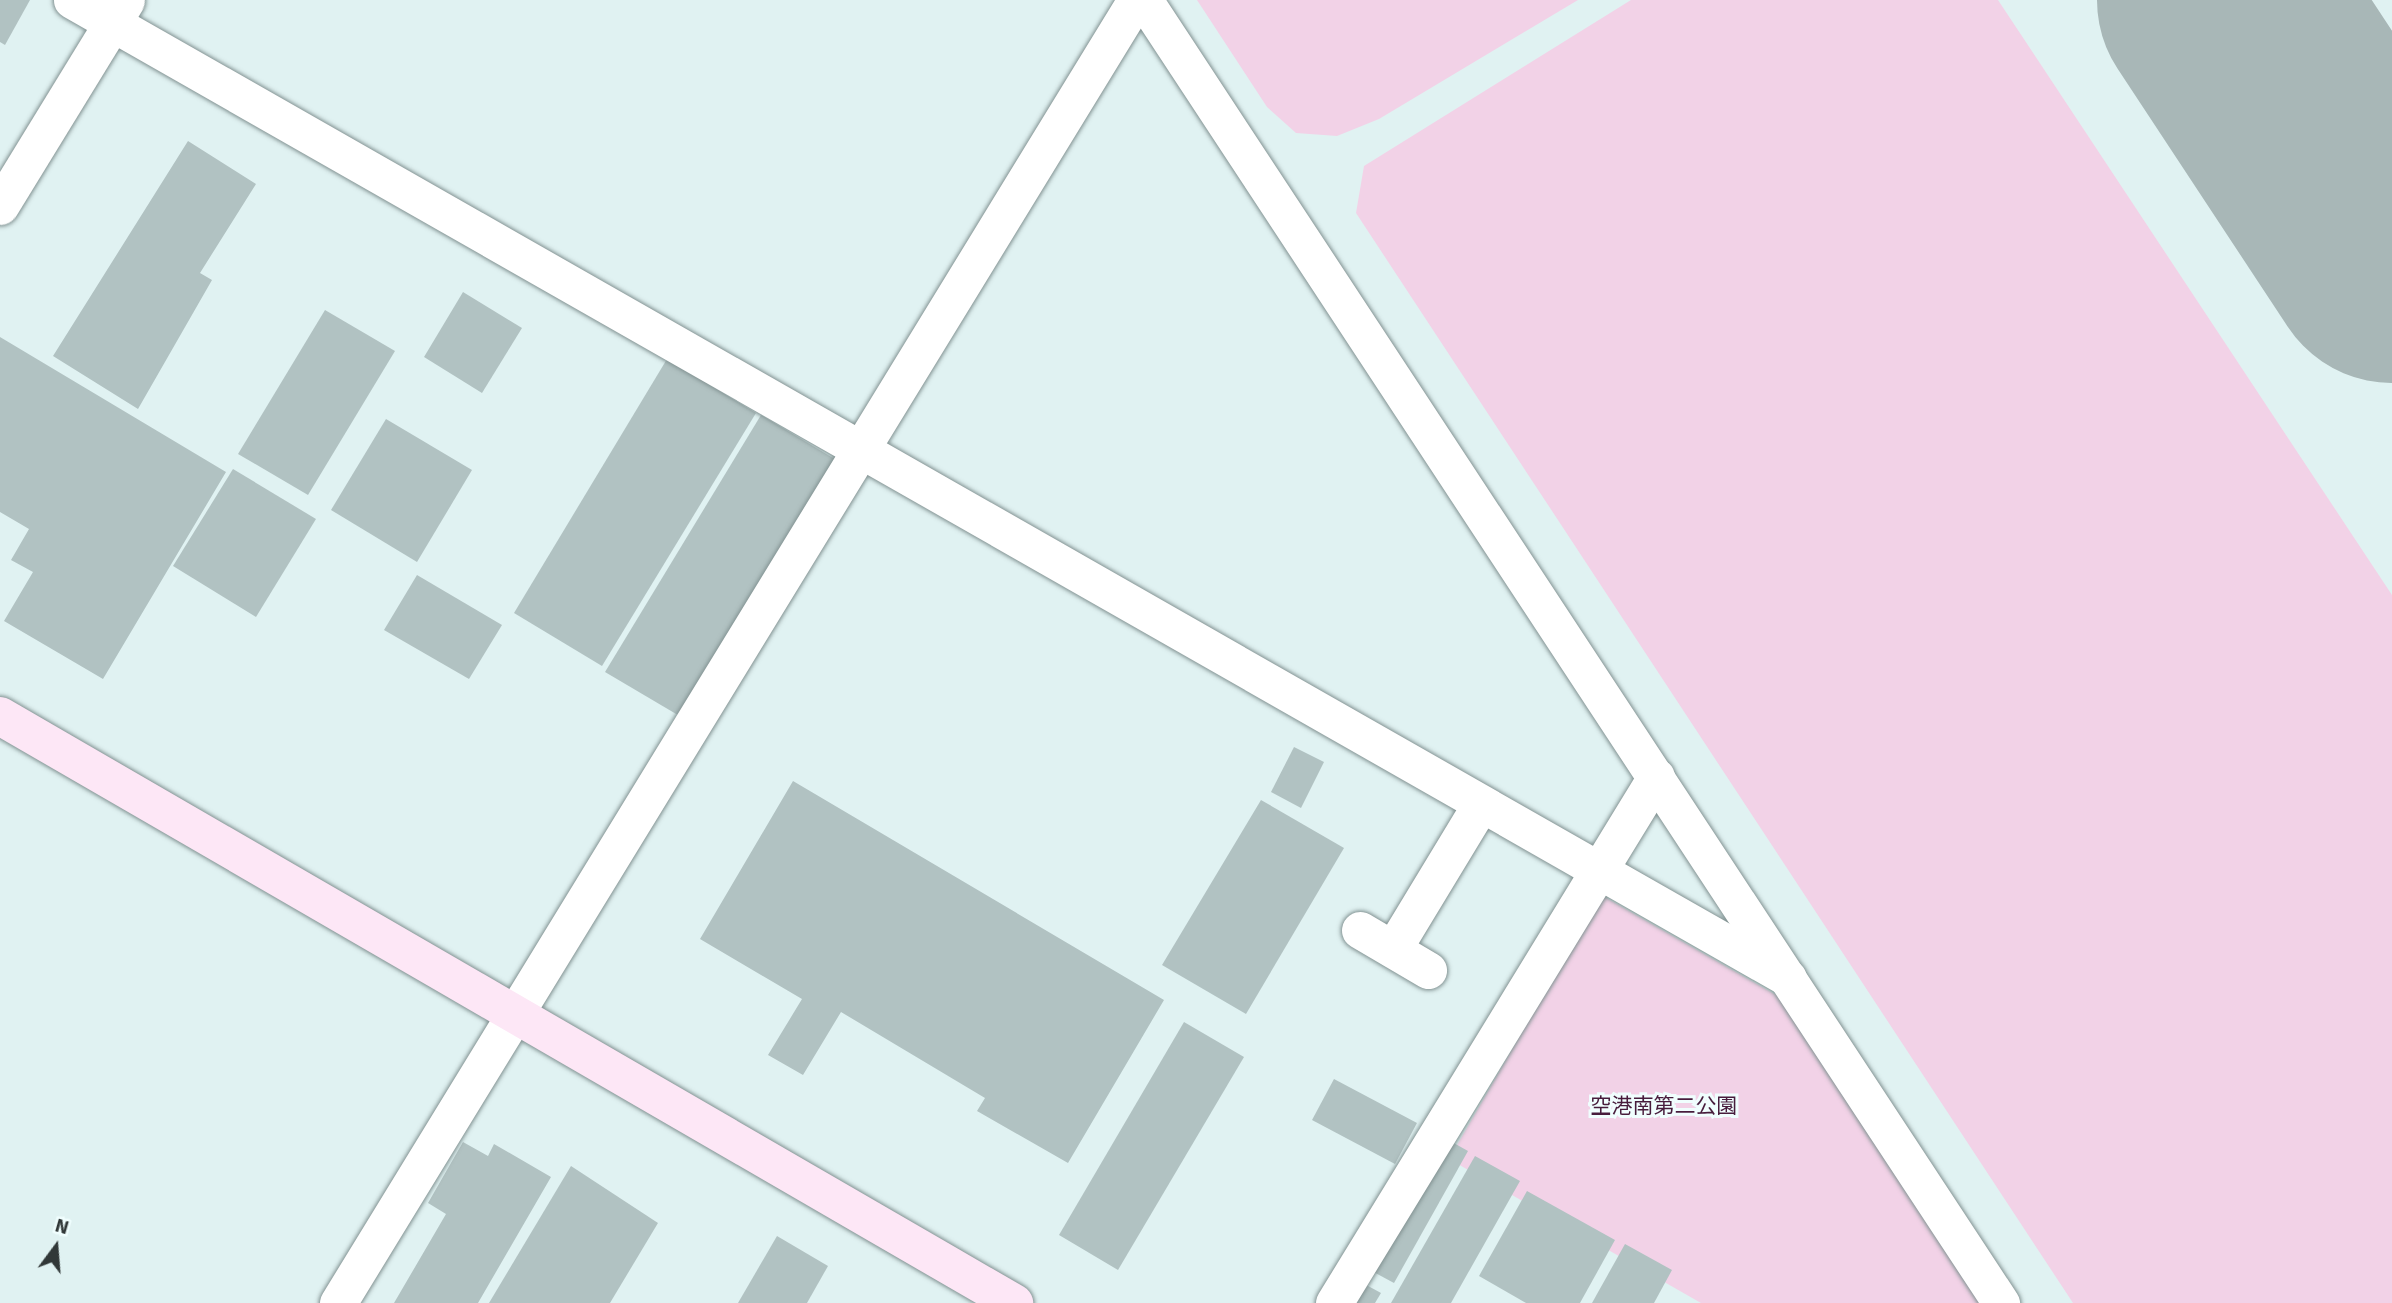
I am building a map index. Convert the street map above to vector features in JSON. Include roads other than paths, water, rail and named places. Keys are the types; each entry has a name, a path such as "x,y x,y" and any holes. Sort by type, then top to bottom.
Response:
{"street":[{"path":"72,0 119,12 857,450 1598,875 1788,978"},
{"path":"338,1303 518,1016 857,450 1136,0"},
{"path":"1144,0 2001,1303"},
{"path":"0,206 119,12"},
{"path":"0,716 1014,1303"},
{"path":"1334,1303 1656,777"},
{"path":"1393,950 1479,807"},
{"path":"1360,930 1428,971"}],"park label":[{"name":"空港南第二公園","path":"1664,1106"}]}
